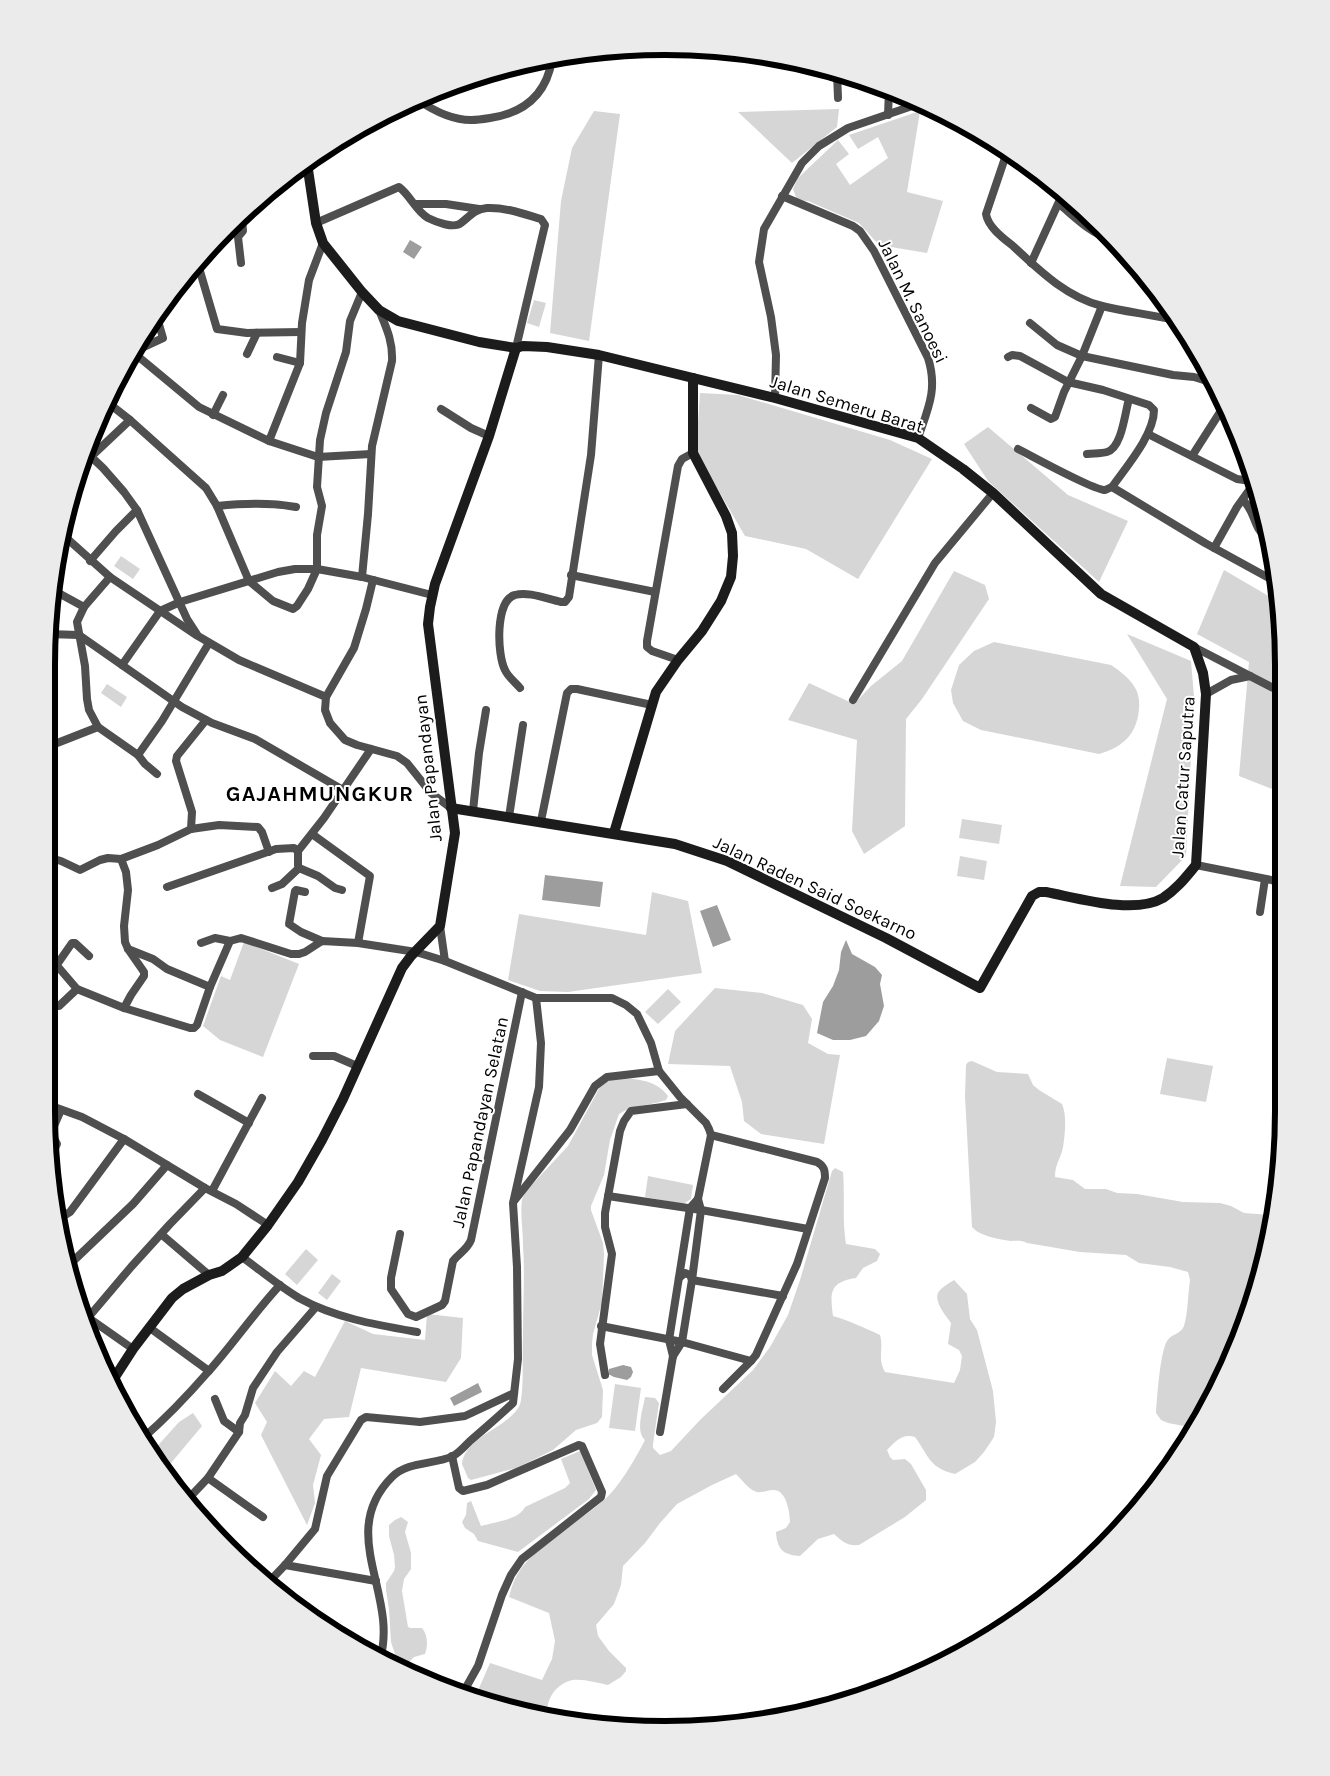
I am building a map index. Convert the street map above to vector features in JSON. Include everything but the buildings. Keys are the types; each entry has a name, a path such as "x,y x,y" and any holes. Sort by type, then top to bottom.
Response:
{"street":[{"path":"425,104 445,115 460,119 471,120 502,116 528,105 547,78 550,66"},
{"path":"837,80 838,98"},
{"path":"888,115 889,97"},
{"path":"775,398 776,355 771,317 759,262 764,229 802,163 819,146 848,128 911,107"},
{"path":"1005,158 986,208 986,218 1003,238 1058,285 1080,298 1102,306 1167,319"},
{"path":"308,171 316,223 323,243 362,292 379,310 398,321 479,342 516,348"},
{"path":"316,223 398,187 409,196 428,218 438,222 456,226 479,209"},
{"name":"Jalan M. Sanoesi","path":"782,196 854,226 860,231 874,251 928,358 931,368 933,378 932,395 918,438"},
{"path":"1031,263 1060,201"},
{"path":"415,204 446,204 479,209"},
{"path":"1059,204 1092,230"},
{"name":"Jalan Papandayan","path":"440,926 455,833 428,624 432,595 489,436 516,348 544,229 544,221 541,219 505,209 479,209"},
{"path":"241,263 238,237 243,231 243,226"},
{"path":"269,441 300,363 302,351 301,332 309,280 323,243"},
{"path":"200,271 217,329 257,333 301,332"},
{"path":"113,406 206,488 218,506 249,581 273,600 293,610 298,606 308,589 317,569 317,535 322,506 317,487 320,440 326,412 346,352 350,321 362,292"},
{"path":"1031,408 1053,419 1068,382 1082,356 1102,306"},
{"path":"362,577 371,454 392,361 390,336 379,310"},
{"path":"1030,323 1057,345 1082,356 1204,380"},
{"path":"145,347 162,339 163,336 159,324"},
{"path":"247,354 257,333"},
{"name":"Jalan Semeru Barat","path":"516,348 523,346 546,346 599,355 775,398 918,438 963,469 992,493 1101,594 1194,647"},
{"path":"520,688 505,671 500,652 500,618 505,601 510,597 522,594 566,602 569,597 591,455 599,355"},
{"path":"1008,357 1012,355 1020,356 1068,382 1103,390 1149,405 1154,410 1148,434 1112,486 1104,490 1087,484 1018,449"},
{"path":"139,356 199,407 269,441 318,457 371,454"},
{"path":"278,357 300,363"},
{"path":"614,833 656,692 678,660 702,631 721,601 731,577 733,556 732,533 726,516 693,453 693,378"},
{"path":"213,415 223,395"},
{"path":"1086,454 1109,452 1114,447 1120,436 1129,399"},
{"path":"441,409 471,428 489,436"},
{"path":"1192,456 1220,412"},
{"path":"95,449 130,420"},
{"path":"1148,434 1237,479 1246,480"},
{"path":"678,660 652,651 647,647 646,641 678,466 682,459 693,453"},
{"path":"91,458 124,492 137,510 187,619 198,636"},
{"path":"1112,486 1171,523 1269,578"},
{"path":"1214,548 1249,490"},
{"path":"853,700 935,563 992,493"},
{"path":"1243,500 1251,508 1259,530"},
{"path":"218,506 252,503 296,506"},
{"path":"90,561 137,510"},
{"path":"68,540 110,577 208,643 239,660 326,697"},
{"path":"122,665 160,611 180,602 295,569 317,569 362,577 432,595"},
{"path":"572,575 655,592"},
{"path":"110,577 84,607 77,622 85,666 87,700 92,718 98,727 138,755 157,774"},
{"path":"373,580 354,648 326,697 325,710 330,724 345,740 356,746 397,756 407,763 431,793 451,808"},
{"path":"59,593 84,607"},
{"path":"56,634 79,635 174,701 206,720 255,740 343,790"},
{"path":"138,755 174,701 208,643"},
{"path":"1194,647 1275,689"},
{"name":"Jalan Catur Saputra","path":"980,988 1032,896 1039,892 1115,904 1149,903 1163,898 1172,892 1185,880 1196,865 1206,694 1203,673 1194,647"},
{"path":"1206,694 1231,680 1250,676"},
{"path":"541,822 567,693 577,689 652,705"},
{"path":"473,811 478,753 486,710"},
{"path":"191,829 192,812 176,761 177,756 206,720"},
{"path":"509,817 523,725"},
{"path":"55,744 98,727"},
{"path":"299,868 298,851 371,749"},
{"name":"Jalan Raden Said Soekarno","path":"451,808 614,833 683,846 727,861 886,938 980,988"},
{"path":"55,859 80,870 100,860 108,858 121,859 158,845 191,829 220,825 258,827 262,832 269,852"},
{"path":"312,834 370,876 358,943"},
{"path":"168,887 269,852 284,848 294,848 298,851"},
{"path":"121,859 126,872 128,890 124,936 128,949 144,972 144,976 124,1008"},
{"path":"1196,865 1275,881"},
{"path":"272,888 282,884 299,868"},
{"path":"299,868 318,876 335,888 342,890"},
{"path":"1260,912 1265,878"},
{"path":"305,892 294,891 289,924 301,932 322,940 358,943 416,952 445,961 536,998 612,998 626,1005 637,1014 651,1042 659,1071 706,1123 711,1135 698,1199 690,1208 670,1340 673,1356 660,1432"},
{"path":"115,1375 172,1298 183,1289 209,1275 222,1271 242,1257 268,1225 298,1182 322,1140 343,1099 402,968 410,956 440,926"},
{"path":"440,926 445,961"},
{"path":"201,943 215,938 230,941 241,938 291,954 299,954 322,940"},
{"path":"89,956 75,943 72,943 56,966 77,989 124,1008 194,1028 197,1025 210,987 230,941"},
{"path":"128,949 153,959 167,969 210,987"},
{"path":"55,1006 59,1006 77,989"},
{"name":"Jalan Papandayan Selatan","path":"400,1234 391,1289 408,1314 416,1317 442,1305 445,1301 453,1260 468,1246 470,1240 522,992"},
{"path":"382,1651 385,1638 383,1618 367,1539 367,1523 381,1489 394,1475 417,1464 452,1456 513,1403 518,1360 517,1267 513,1203 539,1087 542,1064 536,998"},
{"path":"313,1056 334,1056 357,1066"},
{"path":"513,1203 570,1130 595,1086 607,1076 659,1071"},
{"path":"198,1094 248,1124"},
{"path":"90,1314 161,1234 209,1190 262,1098"},
{"path":"605,1375 600,1344 601,1326 612,1254 605,1227 608,1196 620,1131 631,1111 687,1104"},
{"path":"55,1108 82,1117 124,1139 236,1204 268,1225"},
{"path":"55,1123 61,1110"},
{"path":"711,1135 817,1162 823,1166 825,1178 797,1264 756,1355 723,1389"},
{"path":"64,1215 70,1212 124,1139"},
{"path":"74,1260 133,1204 167,1165"},
{"path":"608,1196 690,1208 808,1229"},
{"path":"673,1356 682,1342 692,1280 702,1210 698,1199"},
{"path":"161,1234 209,1275"},
{"path":"242,1257 280,1285 316,1307 367,1323 417,1332"},
{"path":"679,1278 681,1283 686,1285 692,1280 783,1296"},
{"path":"148,1433 209,1371 258,1308 280,1285"},
{"path":"192,1495 208,1478 238,1432 253,1388 277,1352 316,1307"},
{"path":"92,1321 133,1349"},
{"path":"601,1326 682,1342 751,1361"},
{"path":"150,1328 209,1371"},
{"path":"273,1578 316,1529 327,1476 361,1420 366,1417 420,1422 465,1416 514,1393"},
{"path":"214,1399 224,1420 238,1432"},
{"path":"452,1456 459,1488 462,1491 467,1491 487,1486 579,1445 582,1446 602,1492 601,1497 522,1559 511,1575 502,1595 478,1666 466,1688"},
{"path":"208,1478 263,1517"},
{"path":"285,1565 376,1581"}],"shaded area":[{"path":"839,109 837,127 792,163 738,112"},
{"path":"594,111 620,114 589,341 550,333 561,201 572,148"},
{"path":"920,111 907,192 943,201 927,253 879,245 859,223 808,201 797,200 793,189 798,178 838,140 849,154 836,164 850,185 888,158 878,137 858,149 849,135"},
{"path":"410,240 422,247 414,259 403,252"},
{"path":"534,300 546,303 539,327 527,323"},
{"path":"700,393 738,395 890,440 932,459 858,579 806,549 745,536 696,452"},
{"path":"988,427 1068,495 1128,521 1099,582 988,481 964,444"},
{"path":"121,556 140,569 133,579 114,566"},
{"path":"1224,570 1271,597 1275,665 1275,790 1239,776 1249,662 1197,634"},
{"path":"954,571 985,585 989,599 922,699 906,719 905,826 864,854 852,831 857,740 788,720 809,683 854,704 871,686 902,661"},
{"path":"1127,634 1191,661 1194,696 1186,856 1156,887 1120,886 1167,699"},
{"path":"994,642 1111,665 1124,674 1136,689 1139,704 1138,716 1133,730 1120,745 1099,754 981,730 963,721 953,703 951,690 959,665 974,651"},
{"path":"107,684 127,697 121,707 101,693"},
{"path":"962,819 1002,825 999,844 959,838"},
{"path":"960,856 987,861 984,880 957,876"},
{"path":"545,875 603,882 600,907 542,900"},
{"path":"652,892 688,901 702,973 568,992 540,991 508,980 519,914 646,935"},
{"path":"717,905 731,940 713,947 700,911"},
{"path":"846,940 852,954 875,967 882,975 880,984 884,1006 879,1021 866,1036 850,1040 833,1040 817,1033 823,1002 833,986 839,970 841,952"},
{"path":"244,942 299,964 263,1057 220,1040 203,1026 221,976 230,980"},
{"path":"715,988 762,993 803,1005 812,1019 808,1043 828,1054 840,1055 824,1144 761,1134 744,1121 742,1102 730,1066 668,1064 675,1031"},
{"path":"668,989 681,1002 658,1024 645,1012"},
{"path":"1167,1058 1213,1066 1206,1102 1160,1094"},
{"path":"972,1061 997,1072 1028,1074 1033,1085 1062,1104 1065,1119 1064,1137 1055,1177 1073,1180 1085,1189 1106,1189 1117,1193 1137,1194 1183,1202 1220,1203 1244,1213 1266,1215 1254,1269 1243,1307 1212,1381 1187,1426 1161,1420 1156,1413 1162,1355 1167,1341 1183,1329 1184,1326 1190,1280 1188,1272 1170,1267 1139,1263 1126,1255 1080,1252 1000,1239 984,1235 972,1227 965,1096 966,1065"},
{"path":"613,1078 636,1079 650,1083 663,1090 668,1096 666,1100 630,1108 619,1114 610,1140 604,1175 591,1206 603,1243 604,1254 602,1302 592,1344 592,1355 603,1390 602,1417 597,1423 576,1430 553,1450 535,1459 516,1468 471,1480 468,1478 462,1464 465,1454 481,1437 511,1416 518,1409 521,1400 524,1279 522,1199 527,1190 568,1146 601,1085"},
{"path":"835,1168 843,1172 846,1244 875,1249 880,1254 877,1261 863,1268 856,1278 841,1282 836,1286 832,1295 833,1316 880,1335 881,1362 885,1372 954,1383 960,1370 962,1356 959,1350 948,1344 951,1323 941,1309 937,1297 941,1289 954,1280 967,1294 970,1319 977,1330 993,1391 996,1422 994,1437 984,1452 975,1462 955,1474 935,1465 915,1437 906,1436 899,1439 887,1450 890,1457 893,1460 905,1459 911,1464 926,1490 926,1500 905,1517 859,1545 845,1543 834,1534 818,1539 800,1556 786,1553 778,1543 776,1532 786,1528 790,1522 788,1507 781,1493 773,1490 754,1491 736,1474 712,1485 677,1504 623,1566 621,1585 614,1604 596,1625 598,1636 609,1651 626,1668 621,1677 608,1685 577,1680 567,1682 561,1685 553,1694 547,1709 478,1691 490,1663 542,1680 552,1659 555,1641 549,1613 509,1597 512,1586 517,1575 534,1554 604,1500 621,1480 645,1440 640,1431 640,1426 645,1397 655,1398 659,1403 653,1448 660,1455 671,1451 700,1420 753,1370 770,1347 788,1315 832,1171"},
{"path":"648,1176 693,1185 691,1199 683,1204 645,1197"},
{"path":"306,1249 318,1260 297,1285 285,1274"},
{"path":"332,1274 341,1281 327,1300 318,1293"},
{"path":"427,1314 463,1318 461,1358 446,1382 361,1368 349,1417 324,1419 309,1439 321,1455 313,1485 315,1503 307,1525 261,1435 267,1422 255,1403 275,1371 291,1386 304,1371 315,1377 345,1321 373,1334 425,1340"},
{"path":"623,1365 631,1367 633,1372 627,1380 608,1374 609,1369"},
{"path":"478,1383 482,1392 454,1406 450,1398"},
{"path":"615,1384 641,1388 635,1431 609,1428"},
{"path":"193,1413 202,1426 169,1465 156,1447 179,1422"},
{"path":"580,1451 596,1490 589,1499 518,1552 478,1541 474,1534 465,1528 462,1522 466,1515 467,1503 471,1501 481,1526 512,1518 525,1507 565,1488 570,1483 561,1459"},
{"path":"401,1517 408,1522 405,1532 411,1553 411,1569 404,1579 402,1591 408,1627 422,1628 427,1641 425,1654 414,1657 409,1662 410,1665 397,1659 391,1642 386,1583 395,1567 389,1536 389,1525"}],"district":[{"name":"GAJAHMUNGKUR","path":"320,794"}]}
